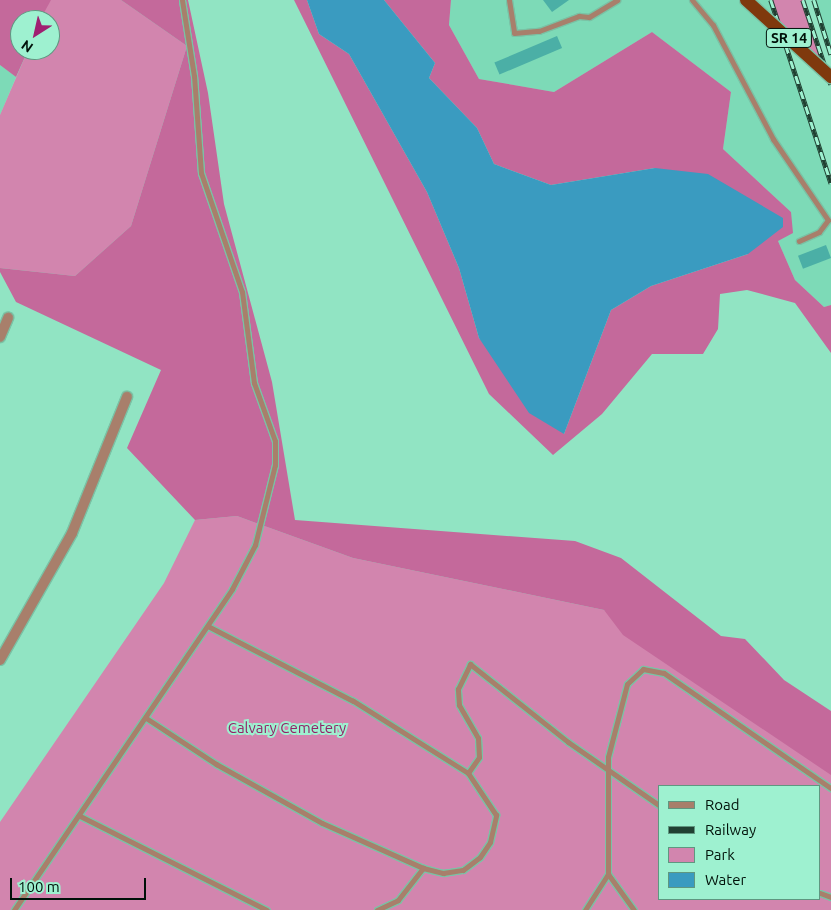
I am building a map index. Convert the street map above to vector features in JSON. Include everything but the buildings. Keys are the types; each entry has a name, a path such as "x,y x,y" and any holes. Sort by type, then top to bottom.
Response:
{"main road":[{"name":"SR 14","path":"746,0 831,77"}],"street":[{"path":"0,337 8,318"},
{"path":"0,660 72,533 127,397"}],"lane":[{"path":"14,910 208,626 255,545 275,465 275,441 254,383 242,292 201,173 194,76 182,0"},
{"path":"509,0 514,33 539,31 579,16 589,17 617,0"},
{"path":"692,0 713,25 774,139 828,220 819,232 799,241"},
{"path":"146,718 216,764 322,822 423,868 443,873 463,870 490,842 496,815 468,773 352,701 208,626"},
{"path":"468,773 479,757 478,738 459,705 458,689 470,664 607,772 658,805"},
{"path":"585,910 608,874 607,772 627,684 650,667 831,788"},
{"path":"80,816 267,910"},
{"path":"377,910 398,900 423,868"},
{"path":"608,874 634,910"}],"shaded area":[{"path":"0,0 51,0 46,10 10,10 10,60 24,60 16,77 0,65"},
{"path":"121,0 188,0 208,93 224,204 272,382 295,520 575,541 621,558 721,636 745,639 784,680 831,711 831,775 623,635 604,610 353,558 237,516 195,520 127,448 161,370 16,302 0,272 0,268 75,276 131,226 187,46"},
{"path":"294,0 307,0 319,34 349,54 427,192 459,268 479,338 564,434 611,310 651,286 748,254 655,168 551,185 494,164 477,128 429,78 435,63 384,0 451,0 449,25 479,79 554,92 652,32 731,92 723,149 791,212 793,233 778,241 795,280 824,307 831,305 831,353 795,303 747,290 720,294 718,329 703,354 652,354 602,414 553,455 489,394"},
{"path":"451,0 771,0 831,183 831,305 824,307 795,280 778,241 791,212 723,149 731,92 652,32 554,92 479,79 449,25"},
{"path":"813,0 831,0 831,54 828,44"},
{"path":"0,65 16,77 0,115"}],"green space":[{"path":"26,0 121,0 187,46 131,226 75,276 0,268 0,115 24,60 60,60 60,10 44,10"},
{"path":"771,0 803,0 828,75 776,26"},
{"name":"Calvary Cemetery","path":"237,516 353,558 604,610 831,752 831,910 0,910 0,822 164,583 195,520"}],"water":[{"path":"307,0 384,0 435,63 429,78 477,128 494,164 551,185 655,168 708,174 783,218 783,227 748,254 651,286 611,310 564,434 529,413 479,338 459,268 427,192 349,54 319,34"}],"railway":[{"path":"771,0 831,183"},
{"path":"803,0 831,84"},
{"path":"814,0 831,54"}]}
